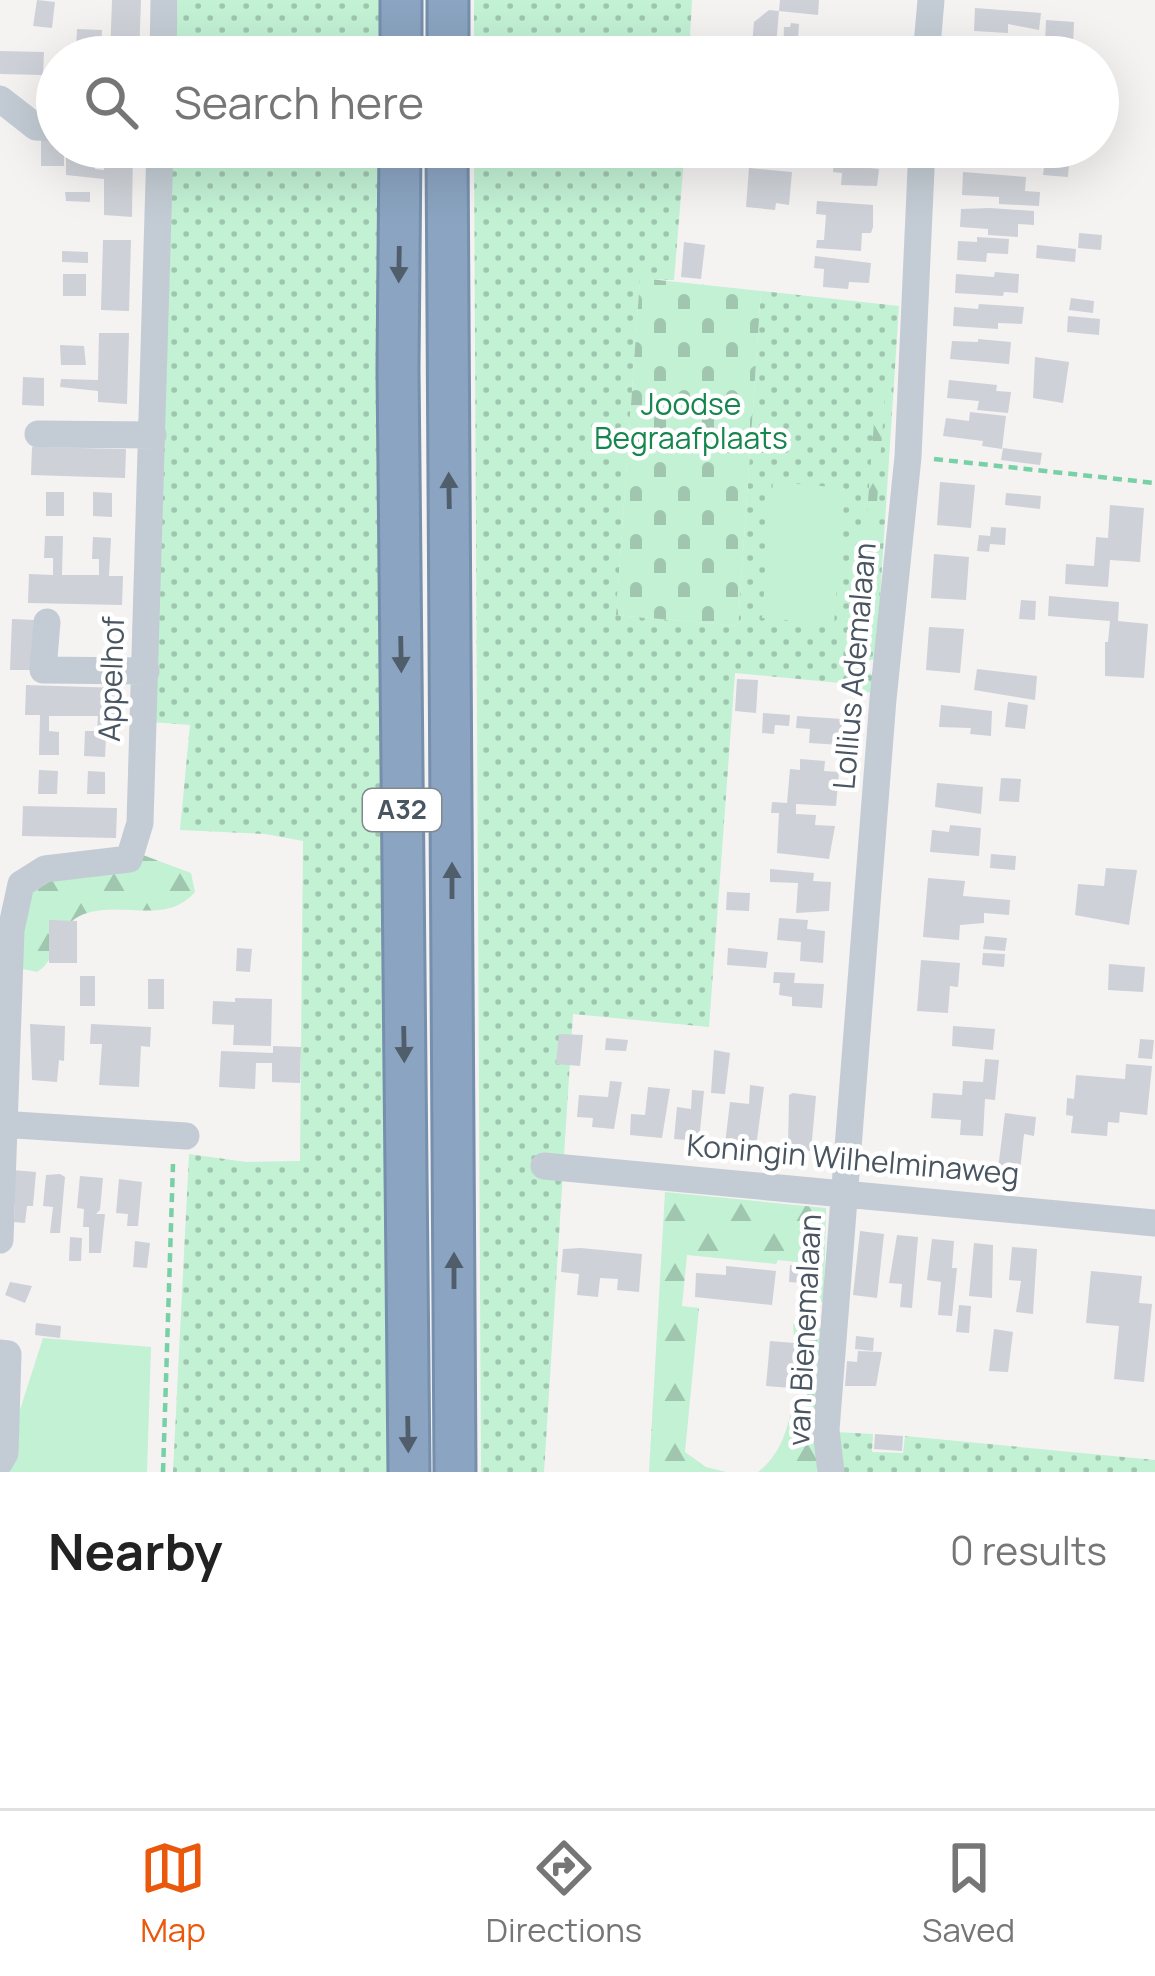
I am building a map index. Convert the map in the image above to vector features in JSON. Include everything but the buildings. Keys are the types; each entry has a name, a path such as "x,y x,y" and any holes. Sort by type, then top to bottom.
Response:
{"highway":[{"path":"401,0 401,36"},
{"path":"448,0 448,36"},
{"name":"A32","path":"400,168 409,1472"},
{"name":"A32","path":"447,168 455,1472"}],"street":[{"path":"163,36 164,0"},
{"path":"928,36 931,0"},
{"path":"0,99 36,127"},
{"name":"Appelhof","path":"3,1124 11,929 21,884 45,869 128,859 140,823 159,168"},
{"name":"Lollius Ademalaan","path":"847,1191 884,699 908,457 921,168"},
{"path":"38,434 153,435"},
{"path":"47,622 43,670 146,671"},
{"path":"0,1240 3,1124 179,1135"},
{"name":"Koningin Wilhelminaweg","path":"544,1166 1155,1223"},
{"name":"van Bienemalaan","path":"831,1472 826,1430 847,1191"},
{"path":"0,1353 8,1354 5,1453 0,1462"}],"path":[{"path":"908,457 1155,483"},
{"path":"164,1472 179,1135"}],"green space":[{"path":"178,0 383,0 383,36 176,36"},
{"path":"474,0 692,0 690,36 474,36"},
{"path":"170,168 383,168 387,1472 173,1472 189,1154 246,1162 300,1161 303,841 180,830 190,725 152,722"},
{"path":"474,168 683,168 674,280 640,279 616,615 738,626 761,291 899,306 876,659 865,661 864,672 875,675 873,692 861,693 861,685 735,673 709,1027 573,1014 544,1472 481,1472","holes":["884,396 866,652 864,660 856,659"]},
{"name":"Joodse Begraafplaats","path":"640,278 761,291 738,626 616,615"},
{"path":"876,396 885,396 865,660 856,659"},
{"path":"773,482 845,488 834,624 762,618"},
{"path":"143,855 191,873 195,892 170,908 84,914 68,925 37,972 14,967 28,888"},
{"path":"665,1192 826,1208 824,1302 804,1303 806,1263 687,1255 682,1306 699,1308 685,1452 706,1467 726,1472 649,1472"},
{"path":"793,1324 822,1328 817,1472 758,1472 779,1448 794,1396 807,1395 811,1341 794,1339"},
{"path":"43,1338 151,1347 147,1472 0,1472"},
{"path":"835,1432 873,1434 872,1452 903,1453 905,1436 1155,1460 1155,1472 838,1472"}]}
